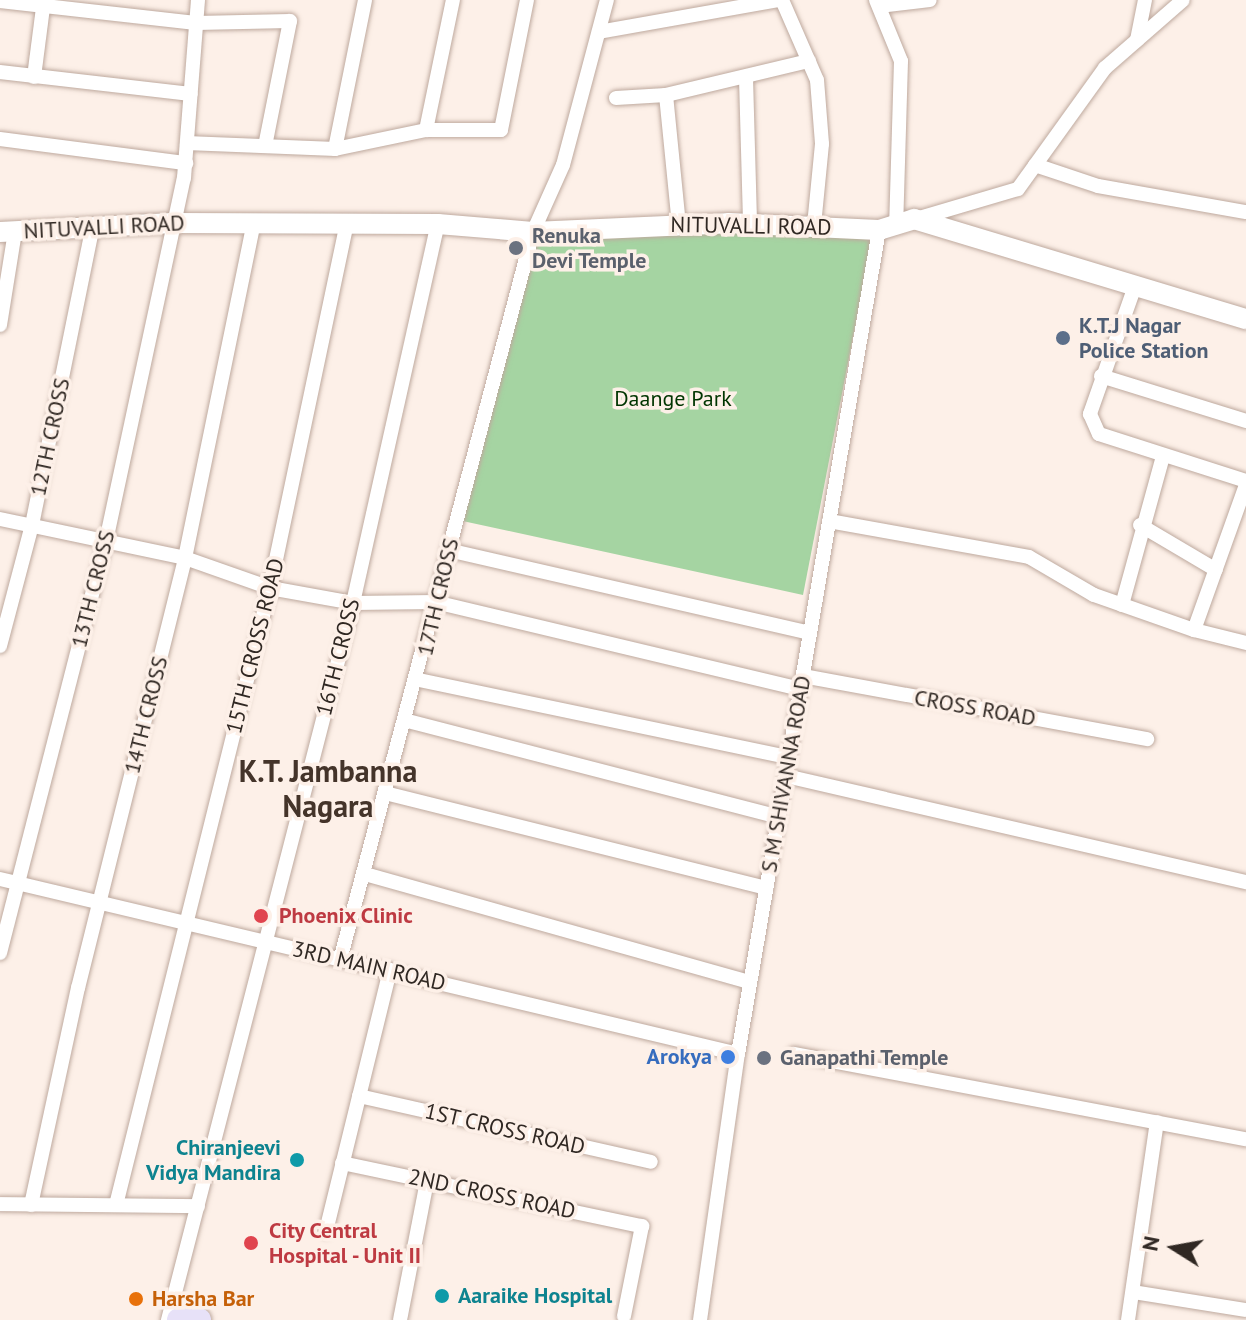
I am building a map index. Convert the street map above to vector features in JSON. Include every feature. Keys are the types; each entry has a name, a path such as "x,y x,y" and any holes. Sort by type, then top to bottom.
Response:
{"main road":[{"path":"179,1320 199,1320"}],"street":[{"name":"13TH CROSS","path":"0,953 106,541 186,163 198,0"},
{"path":"335,149 365,0"},
{"path":"426,130 453,0"},
{"path":"187,143 335,149 426,130 501,130 527,0"},
{"name":"17TH CROSS","path":"340,960 404,720 419,680 448,550 533,232 563,165 607,0"},
{"path":"599,32 780,0 817,80 822,144 814,226"},
{"path":"878,3 930,0"},
{"path":"1136,41 1145,0"},
{"path":"897,225 1018,189 1105,68 1183,0"},
{"path":"0,1 43,3 196,23 290,21 265,146"},
{"path":"34,77 43,3"},
{"name":"S M SHIVANNA ROAD","path":"700,1320 738,1054 829,521 897,225 901,61 878,3"},
{"path":"616,98 666,95 809,61"},
{"path":"0,72 191,94"},
{"path":"746,78 750,224"},
{"path":"666,95 679,225"},
{"path":"0,139 186,163"},
{"path":"1035,165 1098,186 1246,212"},
{"name":"NITUVALLI ROAD","path":"8,231 173,223 438,224 533,232 679,225 897,225 1135,286 1246,319"},
{"name":"14TH CROSS","path":"31,1205 100,901 185,558 254,223"},
{"name":"15TH CROSS ROAD","path":"116,1205 189,925 270,588 347,224"},
{"name":"16TH CROSS","path":"168,1320 269,943 353,603 438,224"},
{"name":"12TH CROSS","path":"0,646 32,525 93,226"},
{"path":"0,325 8,231"},
{"path":"1135,286 1090,414 1099,434 1246,483 1194,630"},
{"path":"1101,376 1246,421"},
{"path":"1122,605 1140,525 1163,456"},
{"name":"CROSS ROAD","path":"0,519 185,558 270,588 353,603 435,602 802,683 1147,739"},
{"path":"829,521 1029,557 1094,595 1194,630 1246,643"},
{"path":"1140,525 1216,570"},
{"path":"448,550 810,633"},
{"path":"419,680 789,757"},
{"path":"404,720 779,817"},
{"path":"786,776 1246,882"},
{"path":"385,793 766,888"},
{"path":"365,874 750,982"},
{"name":"3RD MAIN ROAD","path":"0,879 738,1054"},
{"path":"326,1231 390,970"},
{"path":"794,1054 1246,1139"},
{"name":"1ST CROSS ROAD","path":"359,1096 651,1162"},
{"path":"1128,1320 1157,1122"},
{"name":"2ND CROSS ROAD","path":"342,1163 642,1226 624,1316"},
{"path":"400,1320 427,1181"},
{"path":"0,1204 198,1206"},
{"path":"1133,1292 1246,1310"}],"green space":[{"name":"Daange Park","path":"743,232 872,239 803,595 458,520 538,240"}],"place":[{"name":"Renuka Devi Temple","path":"516,248"},
{"name":"K.T.J Nagar Police Station","path":"1063,338"},
{"name":"Phoenix Clinic","path":"261,916"},
{"name":"Arokya","path":"728,1057"},
{"name":"Ganapathi Temple","path":"764,1058"},
{"name":"Chiranjeevi Vidya Mandira","path":"297,1160"},
{"name":"City Central Hospital - Unit II","path":"251,1243"},
{"name":"Aaraike Hospital","path":"442,1296"},
{"name":"Harsha Bar","path":"136,1299"}],"district":[{"name":"K.T. Jambanna Nagara","path":"328,788"}]}
